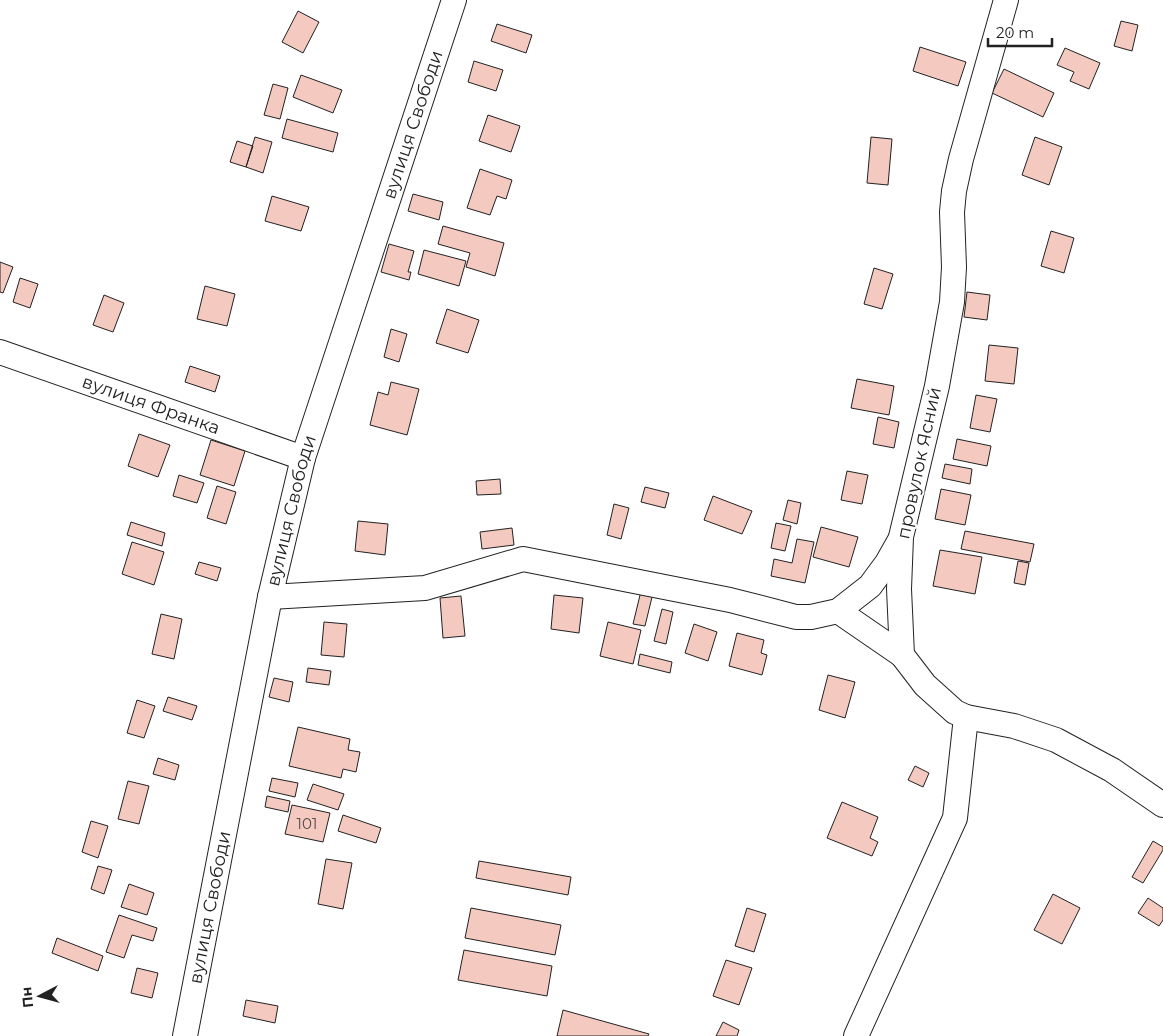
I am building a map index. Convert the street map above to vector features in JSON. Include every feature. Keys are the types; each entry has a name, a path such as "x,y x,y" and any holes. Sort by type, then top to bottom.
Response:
{"street":[{"name":"вулиця Свободи","path":"185,1036 270,597 303,458 454,0"},
{"name":"провулок Ясний","path":"902,655 899,589 901,537 937,386 952,302 954,267 952,212 954,191 961,159 1006,0"},
{"name":"вулиця Франка","path":"0,352 303,458"},
{"path":"270,597 425,588 523,559 730,600 796,617 811,617 838,611 870,586 887,563 901,537"},
{"path":"838,611 902,655 925,685 955,712 966,717 1014,726 1056,740 1112,770 1163,805"},
{"path":"856,1036 955,818 966,717"}],"building":[{"path":"298,11 319,22 303,53 282,42"},
{"path":"1121,21 1138,25 1132,51 1114,46"},
{"path":"497,24 532,35 526,53 491,41"},
{"path":"920,47 966,62 958,86 913,71"},
{"path":"1065,48 1100,63 1089,89 1070,81 1074,72 1057,65"},
{"path":"474,61 503,70 496,91 468,82"},
{"path":"1004,69 1054,93 1043,117 992,93"},
{"path":"301,75 342,90 333,113 293,97"},
{"path":"273,84 288,88 280,119 264,115"},
{"path":"488,115 520,126 511,152 479,141"},
{"path":"287,119 338,133 333,152 282,138"},
{"path":"255,137 272,142 263,173 246,167"},
{"path":"871,137 892,139 888,185 867,183"},
{"path":"1035,137 1062,147 1049,185 1022,175"},
{"path":"237,141 253,146 246,167 230,162"},
{"path":"480,169 512,180 506,199 497,196 490,215 467,208"},
{"path":"413,194 443,202 439,220 408,211"},
{"path":"272,196 309,207 301,231 265,221"},
{"path":"443,226 504,243 495,276 466,267 470,253 438,244"},
{"path":"1051,231 1074,238 1064,273 1041,266"},
{"path":"389,244 414,251 408,272 411,272 409,280 381,272"},
{"path":"424,250 466,261 459,286 418,274"},
{"path":"0,262 13,267 3,293 0,292"},
{"path":"874,268 893,274 882,309 864,304"},
{"path":"20,278 38,284 30,308 13,302"},
{"path":"205,286 235,294 227,326 197,319"},
{"path":"967,292 990,295 987,320 964,317"},
{"path":"104,295 124,303 113,332 93,325"},
{"path":"447,309 479,320 468,353 436,343"},
{"path":"391,329 407,334 399,362 384,357"},
{"path":"989,345 1018,348 1014,384 985,381"},
{"path":"190,366 220,376 215,392 185,382"},
{"path":"857,379 894,386 889,415 851,408"},
{"path":"391,382 419,389 407,435 370,425 378,392 388,395"},
{"path":"976,395 997,399 990,432 970,428"},
{"path":"878,417 899,422 894,448 873,444"},
{"path":"139,434 170,445 158,477 128,466"},
{"path":"957,439 991,446 987,466 953,459"},
{"path":"211,440 245,451 234,486 200,475"},
{"path":"945,464 972,469 970,484 942,478"},
{"path":"847,471 868,475 862,504 841,500"},
{"path":"179,475 204,483 197,503 173,496"},
{"path":"500,479 501,494 477,495 476,481"},
{"path":"217,486 236,492 226,524 207,518"},
{"path":"645,487 669,493 665,508 641,502"},
{"path":"941,489 971,495 965,525 935,519"},
{"path":"713,496 752,511 742,534 704,520"},
{"path":"788,500 801,503 797,524 783,520"},
{"path":"614,504 629,508 621,539 607,535"},
{"path":"358,521 388,524 385,555 355,551"},
{"path":"131,522 165,533 162,546 127,535"},
{"path":"776,523 791,526 785,551 771,548"},
{"path":"821,527 858,537 849,567 813,557"},
{"path":"512,528 514,545 482,549 480,532"},
{"path":"965,531 1034,544 1030,562 961,549"},
{"path":"797,539 814,542 805,583 771,576 774,559 792,563"},
{"path":"132,542 164,552 154,585 122,574"},
{"path":"940,550 982,557 975,594 933,586"},
{"path":"1018,561 1029,563 1025,585 1014,583"},
{"path":"199,562 221,568 217,581 195,574"},
{"path":"641,591 653,593 645,626 633,624"},
{"path":"554,595 583,598 579,633 551,629"},
{"path":"461,596 465,636 443,638 440,598"},
{"path":"662,609 673,612 666,644 654,641"},
{"path":"161,614 182,619 174,659 152,654"},
{"path":"324,622 347,624 344,657 321,655"},
{"path":"608,622 641,630 633,664 600,656"},
{"path":"694,624 717,632 708,661 685,653"},
{"path":"737,633 764,640 761,653 767,655 762,675 729,666"},
{"path":"640,654 672,662 670,673 638,665"},
{"path":"308,668 331,671 329,685 306,682"},
{"path":"828,675 855,682 845,718 819,710"},
{"path":"274,678 293,682 289,702 269,697"},
{"path":"168,697 197,706 192,720 163,711"},
{"path":"137,700 155,706 144,738 127,733"},
{"path":"298,727 350,739 348,750 360,752 356,772 343,769 341,778 289,766"},
{"path":"158,758 179,765 175,780 153,774"},
{"path":"915,766 929,773 923,787 908,780"},
{"path":"272,778 298,783 295,797 269,791"},
{"path":"128,781 149,786 139,824 118,819"},
{"path":"313,784 344,794 338,810 307,800"},
{"path":"267,796 290,801 288,812 265,807"},
{"path":"842,802 878,817 870,838 878,842 872,856 827,838"},
{"path":"292,805 330,813 323,842 285,834"},
{"path":"343,815 381,828 376,843 338,831"},
{"path":"91,821 108,826 98,858 82,852"},
{"path":"1153,841 1163,847 1163,850 1143,883 1132,877"},
{"path":"326,859 352,863 343,909 318,904"},
{"path":"479,861 571,877 568,895 476,878"},
{"path":"98,866 112,870 104,894 91,889"},
{"path":"129,884 154,893 147,915 121,907"},
{"path":"1053,894 1080,908 1062,944 1034,930"},
{"path":"1148,898 1163,908 1163,920 1159,926 1138,913"},
{"path":"471,908 561,925 555,955 465,938"},
{"path":"747,908 766,914 754,952 735,946"},
{"path":"119,915 157,928 153,941 132,935 124,958 106,952"},
{"path":"57,938 103,956 98,971 52,953"},
{"path":"464,950 552,966 547,996 458,980"},
{"path":"726,960 752,968 739,1005 713,996"},
{"path":"137,968 158,973 152,998 131,993"},
{"path":"246,1000 278,1006 275,1023 243,1016"},
{"path":"563,1010 649,1034 648,1036 557,1036"},
{"path":"723,1022 739,1030 737,1036 716,1036"}]}
